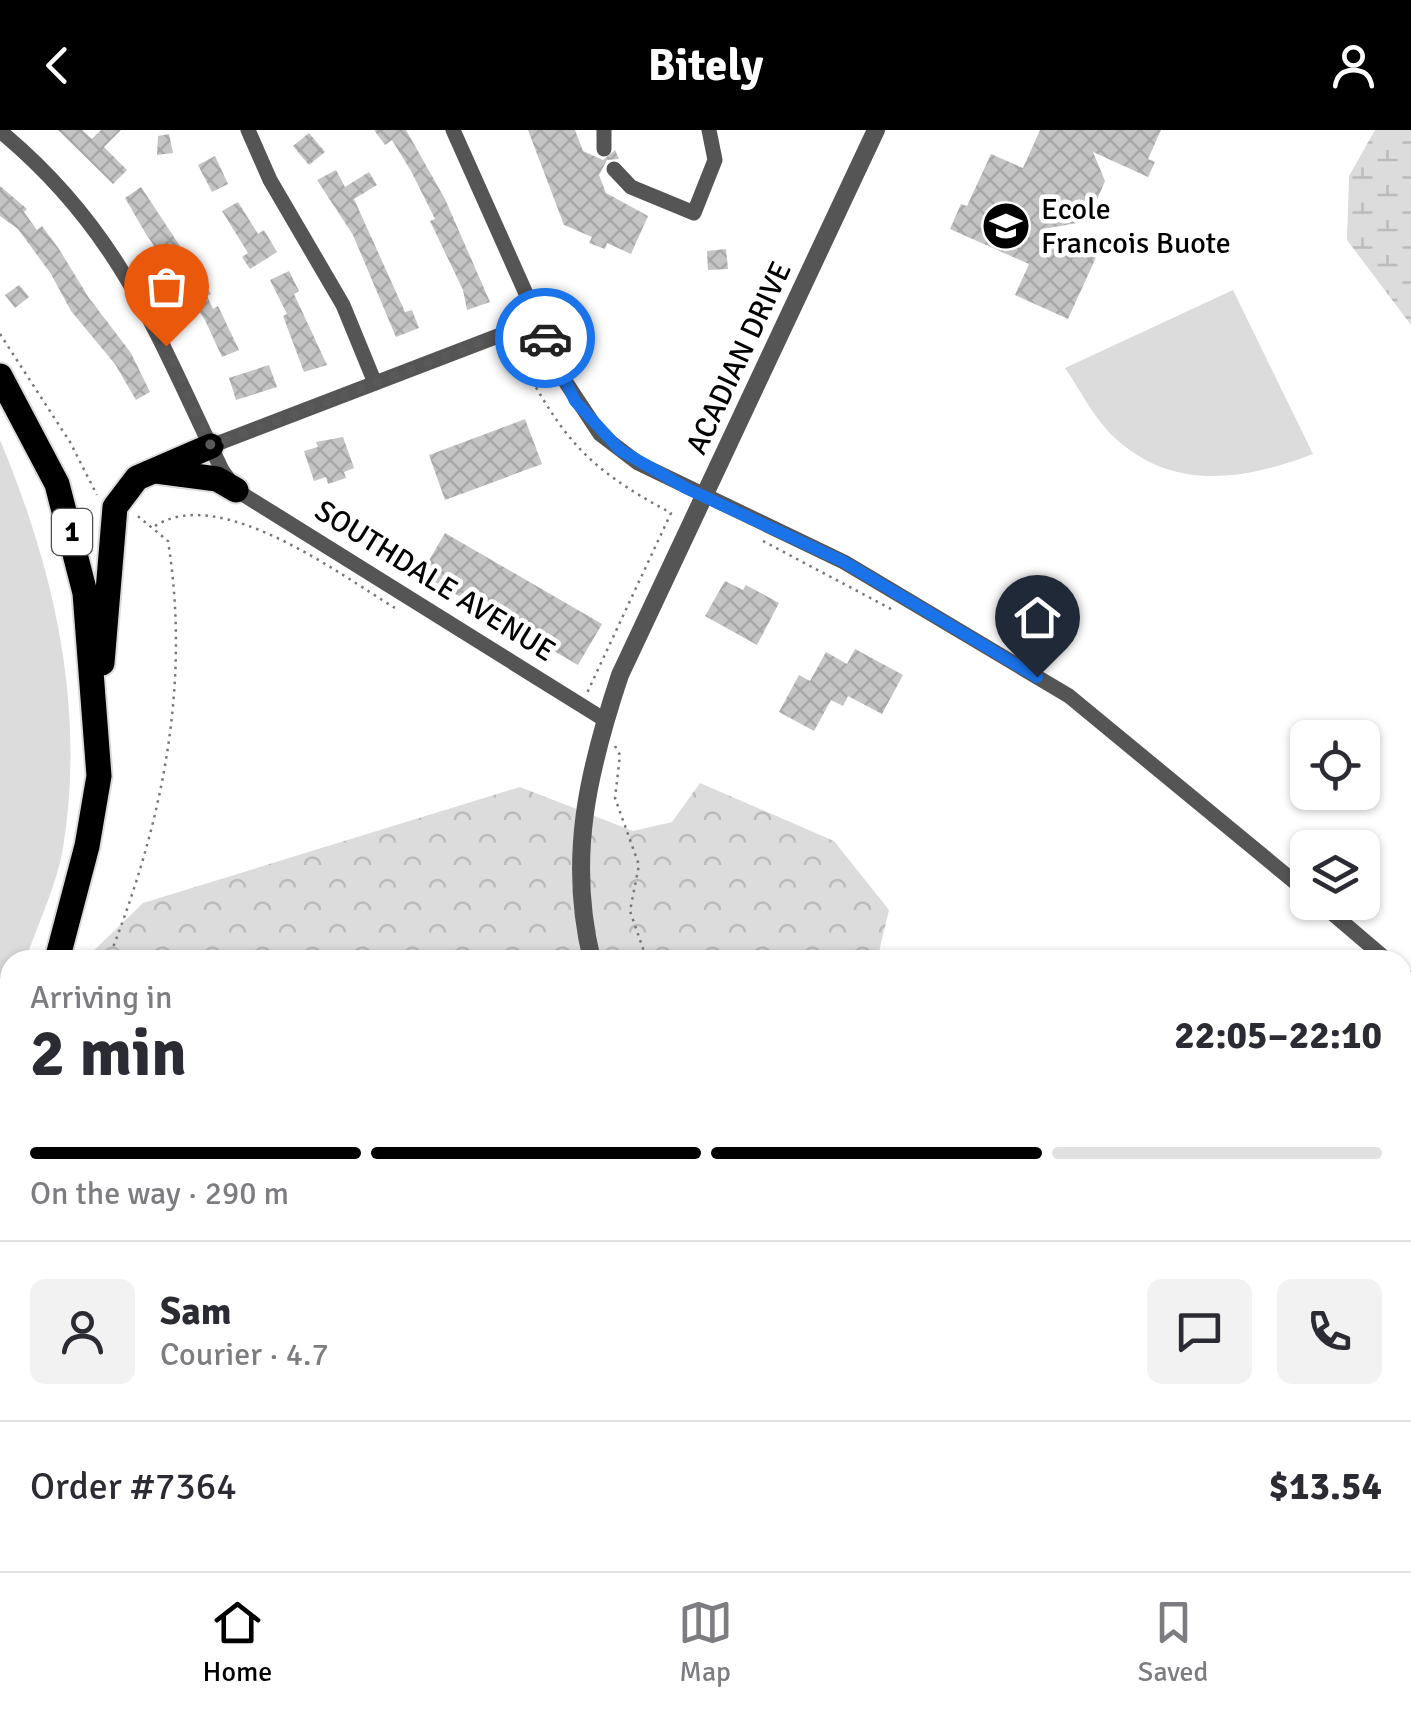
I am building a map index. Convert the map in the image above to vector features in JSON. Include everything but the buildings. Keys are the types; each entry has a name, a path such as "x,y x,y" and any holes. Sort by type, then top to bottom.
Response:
{"highway":[{"name":"1","path":"0,376 57,484 86,593 99,776 87,846 59,950"},
{"path":"95,703 105,649 116,507 138,478 211,446"},
{"path":"151,471 217,479 236,490"}],"street":[{"path":"248,130 270,180 343,306 375,383"},
{"path":"453,130 575,401 600,434 638,463 844,562 1069,696 1290,878"},
{"path":"604,130 604,149"},
{"path":"614,169 631,187 694,214 715,160 708,130"},
{"name":"ACADIAN DRIVE","path":"591,950 579,842 602,728 620,675 876,130"},
{"path":"11,134 76,207 134,284 236,490"},
{"path":"211,446 538,321"},
{"name":"SOUTHDALE AVENUE","path":"236,490 602,728"},
{"path":"1340,920 1375,950"}],"path":[{"path":"0,334 15,352 103,502"},
{"path":"513,346 556,425 582,454 632,492 671,513 584,699"},
{"path":"111,950 149,841 172,742 172,567 168,541 155,526 130,511"},
{"path":"155,526 169,517 188,514 256,527 406,614"},
{"path":"763,541 896,611"},
{"path":"602,728 620,755 615,798 639,865 630,911 644,950"}],"green space":[{"path":"1375,130 1411,130 1411,325 1347,240 1349,176"},
{"path":"1233,290 1313,454 1236,475 1185,474 1161,467 1137,455 1108,431 1065,368"},
{"path":"0,440 50,589 67,691 70,743 63,848 52,889 29,950 0,950"},
{"path":"700,783 834,841 889,910 879,950 94,950 143,903 520,787 633,831 672,822"}],"way so far":[{"path":"166,346 211,446 538,321 545,338"}],"place":[{"name":"Ecole Francois Buote","path":"1006,226"}],"route":[{"path":"545,338 564,382 586,418 638,463 844,562 1037,677"}]}
